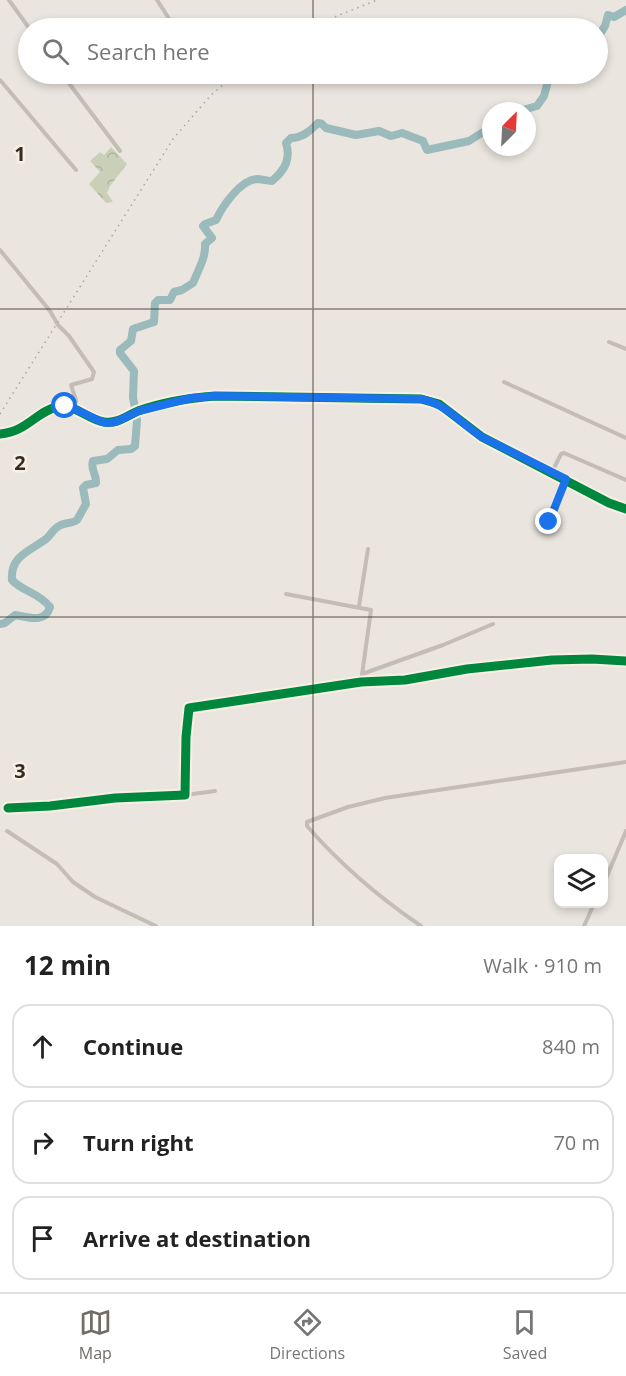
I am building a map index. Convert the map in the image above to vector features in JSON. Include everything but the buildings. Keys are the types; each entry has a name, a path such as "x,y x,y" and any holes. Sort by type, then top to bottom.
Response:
{"street":[{"path":"9,0 22,18"},
{"path":"157,0 169,18"},
{"path":"0,80 76,170"},
{"path":"70,84 120,151"},
{"path":"0,250 50,311 94,372 92,379 71,385 76,400 75,409"},
{"path":"609,342 626,349"},
{"path":"504,382 626,438"},
{"path":"0,434 9,434 54,407 61,406 75,409 102,422 116,422 136,412 175,401 215,396 430,400 450,412 482,437 609,503 626,509"},
{"path":"552,472 561,454 564,453 626,480"},
{"path":"549,522 566,479"},
{"path":"359,606 368,549"},
{"path":"286,594 370,609 372,612 361,682"},
{"path":"362,674 493,624"},
{"path":"185,795 188,708 361,682 405,680 467,669 552,660 626,661"},
{"path":"421,926 401,913 339,861 307,826 307,822 348,807 385,798 626,762"},
{"path":"8,808 50,807 115,798 185,795 215,791"},
{"path":"6,831 57,864 73,882 95,897 156,926"},
{"path":"608,872 626,831"},
{"path":"584,926 592,908"}],"green space":[{"path":"111,147 127,164 107,193 113,202 106,203 89,184 100,172 90,161 100,152 104,155"}],"waterway":[{"path":"607,18 608,15 614,17 626,10"},
{"path":"536,106 544,96 547,84"},
{"path":"0,624 15,615 40,618 48,612 50,607 45,602 12,580 14,565 22,555 46,539 57,527 77,520 86,504 83,488 96,483 92,467 93,461 107,459 118,450 131,449 135,446 137,420 133,397 134,371 120,350 131,341 133,329 154,322 155,303 158,300 170,300 174,292 193,283 203,259 205,244 212,238 203,226 216,220 238,189 257,179 272,181 286,164 288,154 286,143 291,138 306,134 318,123 326,128 356,135 379,131 391,136 402,133 423,141 427,150 469,141 482,133"}],"railway":[{"path":"332,18 377,0"},
{"path":"0,414 173,139 211,95 224,84"}],"cycle path":[{"path":"0,434 17,430 50,409 64,406 76,409 98,421 109,422 118,421 157,405 215,396 421,399 439,404 482,437 609,503 626,509"},
{"path":"8,808 50,806 115,798 185,795 189,708 361,682 405,680 467,669 552,660 626,661"}],"route":[{"path":"65,406 108,423 175,401 215,396 430,400 450,412 482,437 566,479 549,522"}]}
